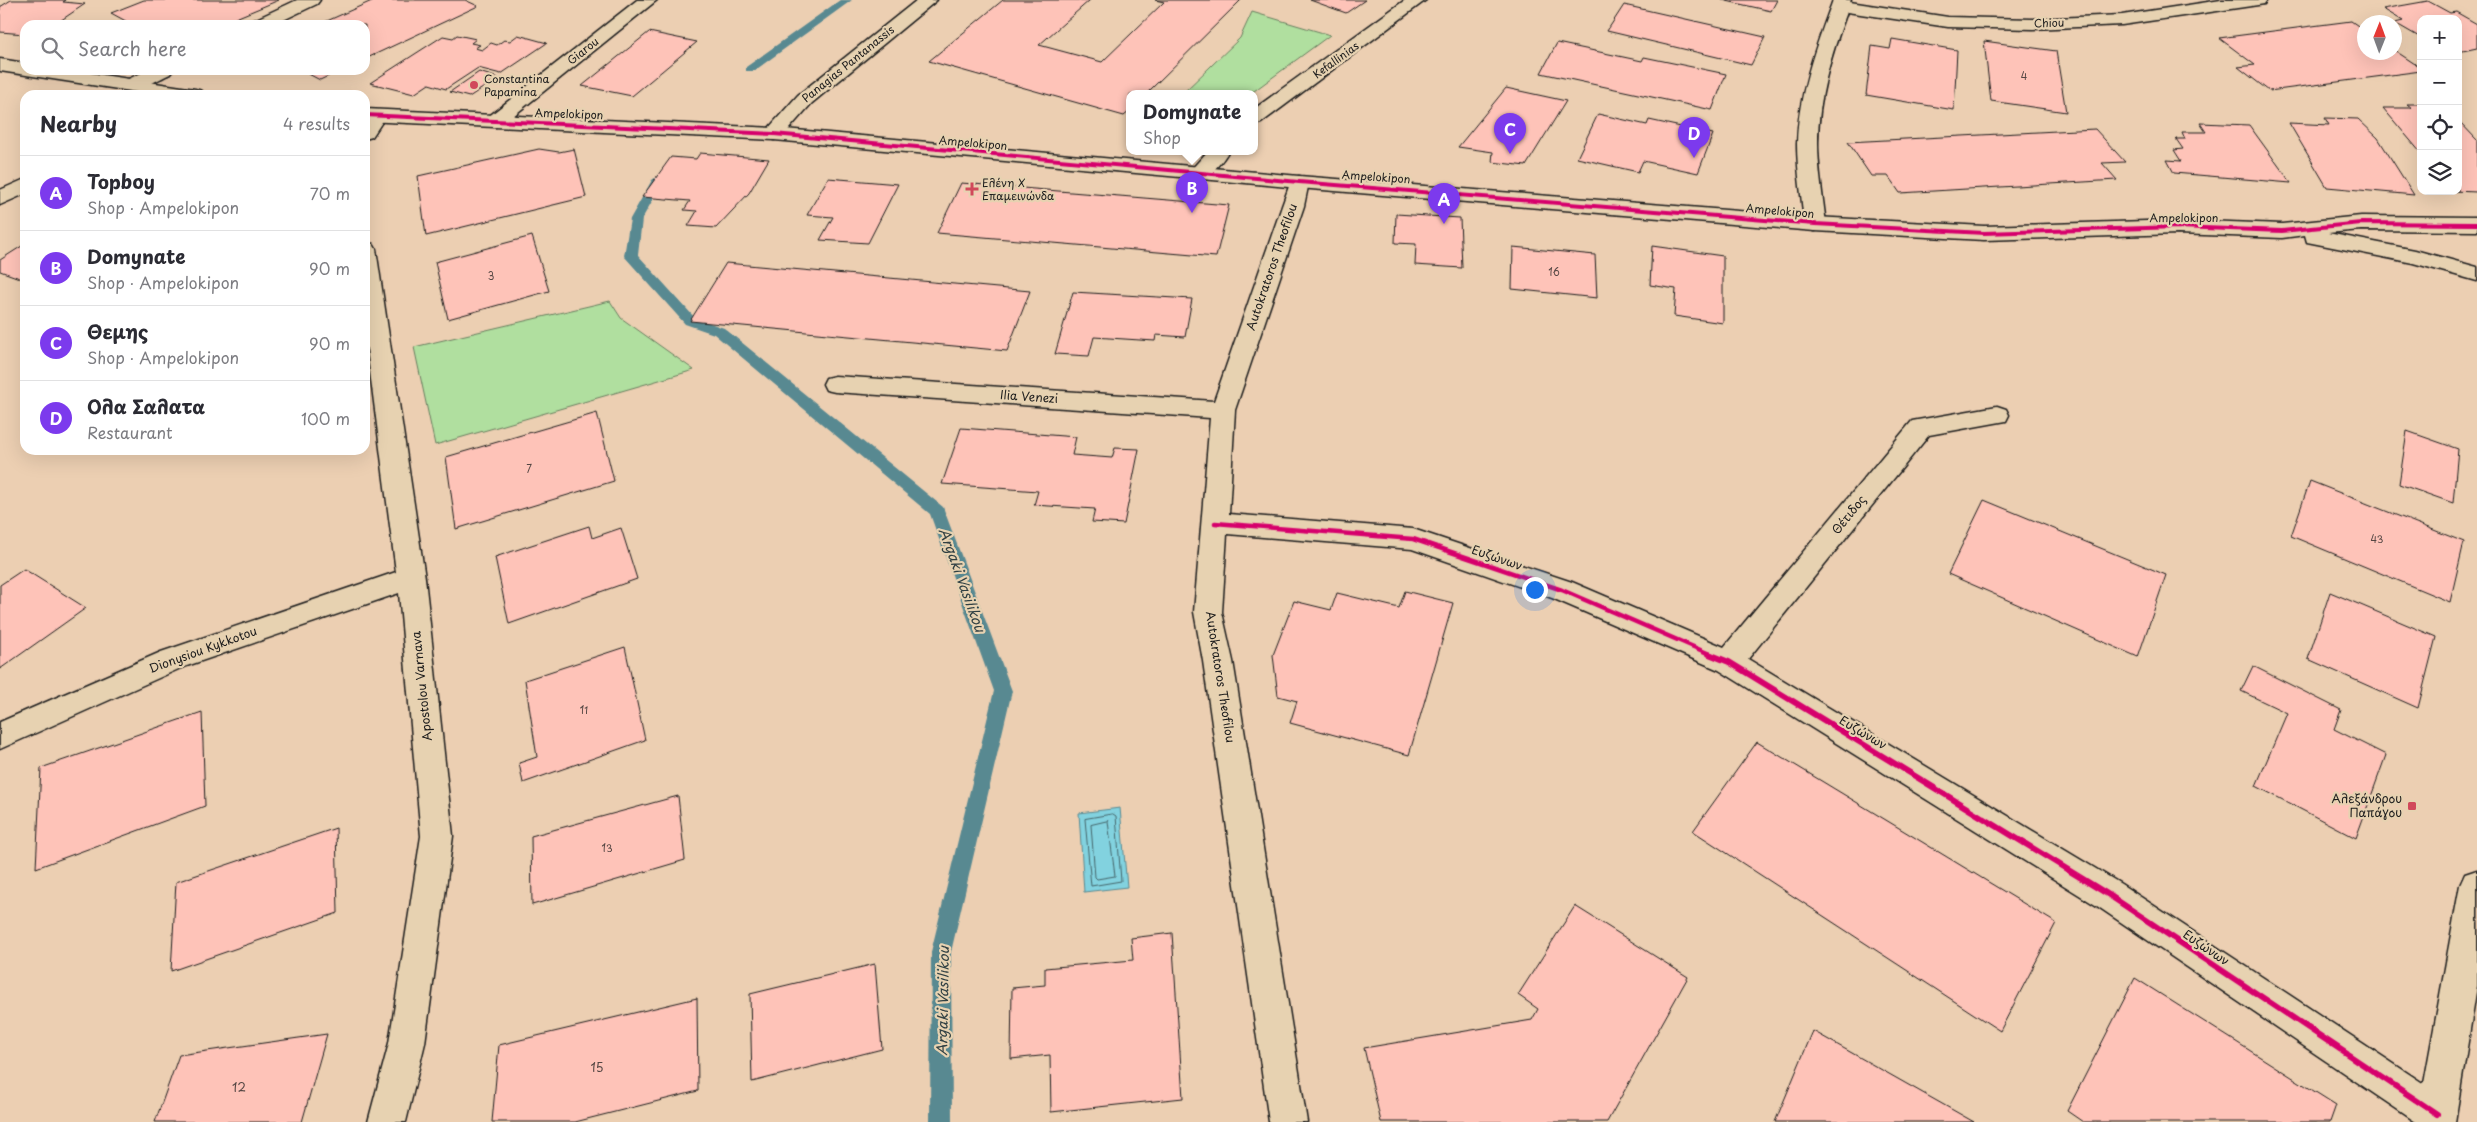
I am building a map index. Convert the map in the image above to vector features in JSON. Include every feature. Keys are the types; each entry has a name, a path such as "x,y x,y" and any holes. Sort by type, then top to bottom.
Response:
{"street":[{"path":"269,20 311,0"},
{"name":"Giarou","path":"495,121 648,0"},
{"name":"Panagias Pantanassis","path":"774,134 805,99 928,0"},
{"name":"Kefallinias","path":"1258,116 1417,0"},
{"name":"Chiou","path":"1841,3 1948,22 2033,24 2122,20 2216,3 2258,0"},
{"path":"1815,224 1808,134 1815,78 1841,3"},
{"path":"0,65 20,68"},
{"path":"65,75 159,90"},
{"path":"132,85 153,75"},
{"name":"Ampelokipon","path":"370,121 495,121 774,134 1299,182 1815,224 1984,233 2178,227 2282,231 2361,223 2477,224"},
{"path":"1199,172 1215,155"},
{"name":"Autokratoros Theofilou","path":"1288,1122 1218,661 1208,612 1223,410 1293,206 1299,182"},
{"path":"0,199 20,188"},
{"name":"Ampelokipon","path":"2282,231 2414,257 2477,274"},
{"name":"Apostolou Varnava","path":"370,285 411,578 437,836 407,1043 387,1122"},
{"name":"Ilia Venezi","path":"835,384 1223,410"},
{"name":"Θέτιδος","path":"1728,662 1921,427 1997,414"},
{"name":"Ευζώνων","path":"1215,523 1413,539 1562,590 1728,662 2109,895 2436,1118"},
{"name":"Dionysiou Kykkotou","path":"0,736 170,660 411,578"},
{"path":"2436,1118 2477,885"}],"green space":[{"path":"1252,12 1330,35 1255,90 1186,90 1240,38"},
{"path":"610,301 621,318 694,370 435,445 414,347"}],"water":[{"path":"1120,808 1127,887 1084,892 1079,813"}],"building":[{"path":"11,0 66,0 63,2 85,4 61,20 20,20 20,34 0,32 0,7"},
{"path":"144,0 279,0 231,20 124,20 111,13"},
{"path":"374,0 465,0 478,6 370,57 370,20 329,20"},
{"path":"1003,0 1090,0 1039,45 1102,62 1164,2 1155,0 1241,0 1150,90 1126,90 1126,114 1124,116 929,61"},
{"path":"1310,0 1365,0 1346,13"},
{"path":"1722,0 1777,0 1771,11"},
{"path":"2428,1 2450,13 2456,12 2461,15 2417,15 2417,36 2402,27 2402,15 2393,15 2383,9"},
{"path":"1624,5 1765,37 1751,65 1607,31"},
{"path":"2462,15 2477,24 2477,48 2462,51"},
{"path":"2351,21 2357,25 2357,60 2402,60 2402,55 2417,65 2417,72 2269,91 2238,67 2255,65 2219,38"},
{"path":"649,32 697,42 632,96 582,86"},
{"path":"457,35 476,39 471,43 480,45 475,48 482,50 491,43 497,45 504,40 510,41 518,35 547,43 501,74 478,68 446,89 429,84 414,94 370,83 443,36 453,38"},
{"path":"1892,39 1957,50 1954,110 1866,95 1872,46 1890,49"},
{"path":"1984,41 2056,51 2066,112 1991,101"},
{"path":"1557,43 1642,61 1644,57 1726,74 1712,110 1541,73"},
{"name":"Constantina Papamina","path":"479,72 498,78 469,97 450,92"},
{"path":"310,75 330,75 320,80"},
{"path":"1506,88 1566,101 1526,166 1492,162 1493,152 1458,147"},
{"path":"2407,104 2417,104 2417,148 2383,108 2412,108"},
{"path":"1598,114 1647,125 1649,120 1713,134 1698,173 1643,161 1638,172 1577,158"},
{"path":"2325,118 2358,119 2378,138 2414,195 2327,187 2289,123 2329,125"},
{"path":"2200,123 2249,125 2291,183 2174,173 2167,160 2181,161 2174,150 2183,149 2176,139 2185,139 2182,132 2206,132"},
{"path":"2462,124 2477,140 2477,192 2462,191"},
{"path":"2095,129 2125,162 2102,163 2117,180 1900,193 1888,176 1871,176 1848,142"},
{"path":"539,149 559,152 574,149 586,197 426,236 418,176"},
{"path":"700,153 769,159 749,193 716,228 688,226 697,211 684,210 690,201 642,197 671,157 696,159"},
{"path":"828,178 898,184 868,243 820,240 833,217 807,215"},
{"path":"961,183 1229,205 1216,257 937,233"},
{"path":"1396,214 1460,218 1462,268 1415,265 1416,244 1395,243"},
{"path":"532,236 549,291 448,319 435,262"},
{"path":"1652,246 1723,256 1723,323 1674,316 1676,289 1650,285"},
{"path":"20,247 20,278 0,271 0,260"},
{"path":"1513,247 1595,255 1597,298 1512,289"},
{"path":"726,263 1030,291 1007,351 690,321"},
{"path":"1073,292 1192,299 1185,337 1156,335 1155,341 1094,337 1089,356 1055,354"},
{"path":"597,413 614,481 456,529 446,457"},
{"path":"961,428 1076,437 1072,455 1112,458 1115,448 1139,449 1124,524 1092,522 1095,509 1034,505 1038,491 942,484"},
{"path":"2407,431 2458,449 2453,503 2399,484"},
{"path":"2310,481 2464,542 2450,602 2291,536"},
{"path":"1984,500 2166,575 2138,657 1948,574"},
{"path":"589,526 592,538 621,528 637,579 509,624 495,557"},
{"path":"24,569 86,608 0,669 0,585"},
{"path":"1405,591 1453,603 1409,755 1290,723 1297,701 1278,696 1273,655 1294,601 1331,610 1337,593 1399,608"},
{"path":"2330,592 2436,637 2418,708 2308,659"},
{"path":"625,647 645,740 523,783 519,763 537,757 525,680"},
{"path":"2253,666 2341,710 2334,729 2386,755 2356,838 2256,786 2287,713 2241,691"},
{"path":"202,712 205,806 36,868 41,768"},
{"path":"1757,742 2056,923 2000,1031 1693,831"},
{"path":"678,796 685,860 532,905 531,836"},
{"path":"336,828 338,913 171,971 176,882"},
{"path":"1575,906 1688,977 1607,1122 1381,1122 1364,1048 1532,1020 1538,1009 1518,995"},
{"path":"1172,933 1183,1098 1051,1112 1050,1055 1011,1059 1012,988 1045,985 1045,968 1133,960 1131,938"},
{"path":"875,964 882,1049 752,1082 750,994"},
{"path":"2135,978 2336,1105 2330,1122 2083,1122 2067,1111"},
{"path":"697,998 698,1091 575,1122 492,1122 499,1045"},
{"path":"1813,1031 1974,1122 1775,1122"},
{"path":"327,1034 302,1122 155,1122 179,1055"}],"waterway":[{"name":"Argaki Vasilikou","path":"750,69 847,0"},
{"name":"Argaki Vasilikou","path":"658,180 636,219 631,256 690,321 719,331 937,511 1003,691 941,952 941,1122"}],"cycle path":[{"path":"370,115 774,134 1299,182 1815,224 1984,233 2178,227 2282,231 2361,223 2477,224"},
{"path":"1215,523 1413,539 1562,590 1729,662 2109,895 2437,1114"}],"place":[{"name":"Constantina Papamina","path":"474,85"},
{"name":"Θεμης","path":"1510,154"},
{"name":"Ολα Σαλατα","path":"1694,158"},
{"name":"Ελένη Χ Επαμεινώνδα","path":"972,189"},
{"name":"Domynate","path":"1192,213"},
{"name":"Topboy","path":"1444,224"},
{"name":"Αλεξάνδρου Παπάγου","path":"2412,806"}]}
